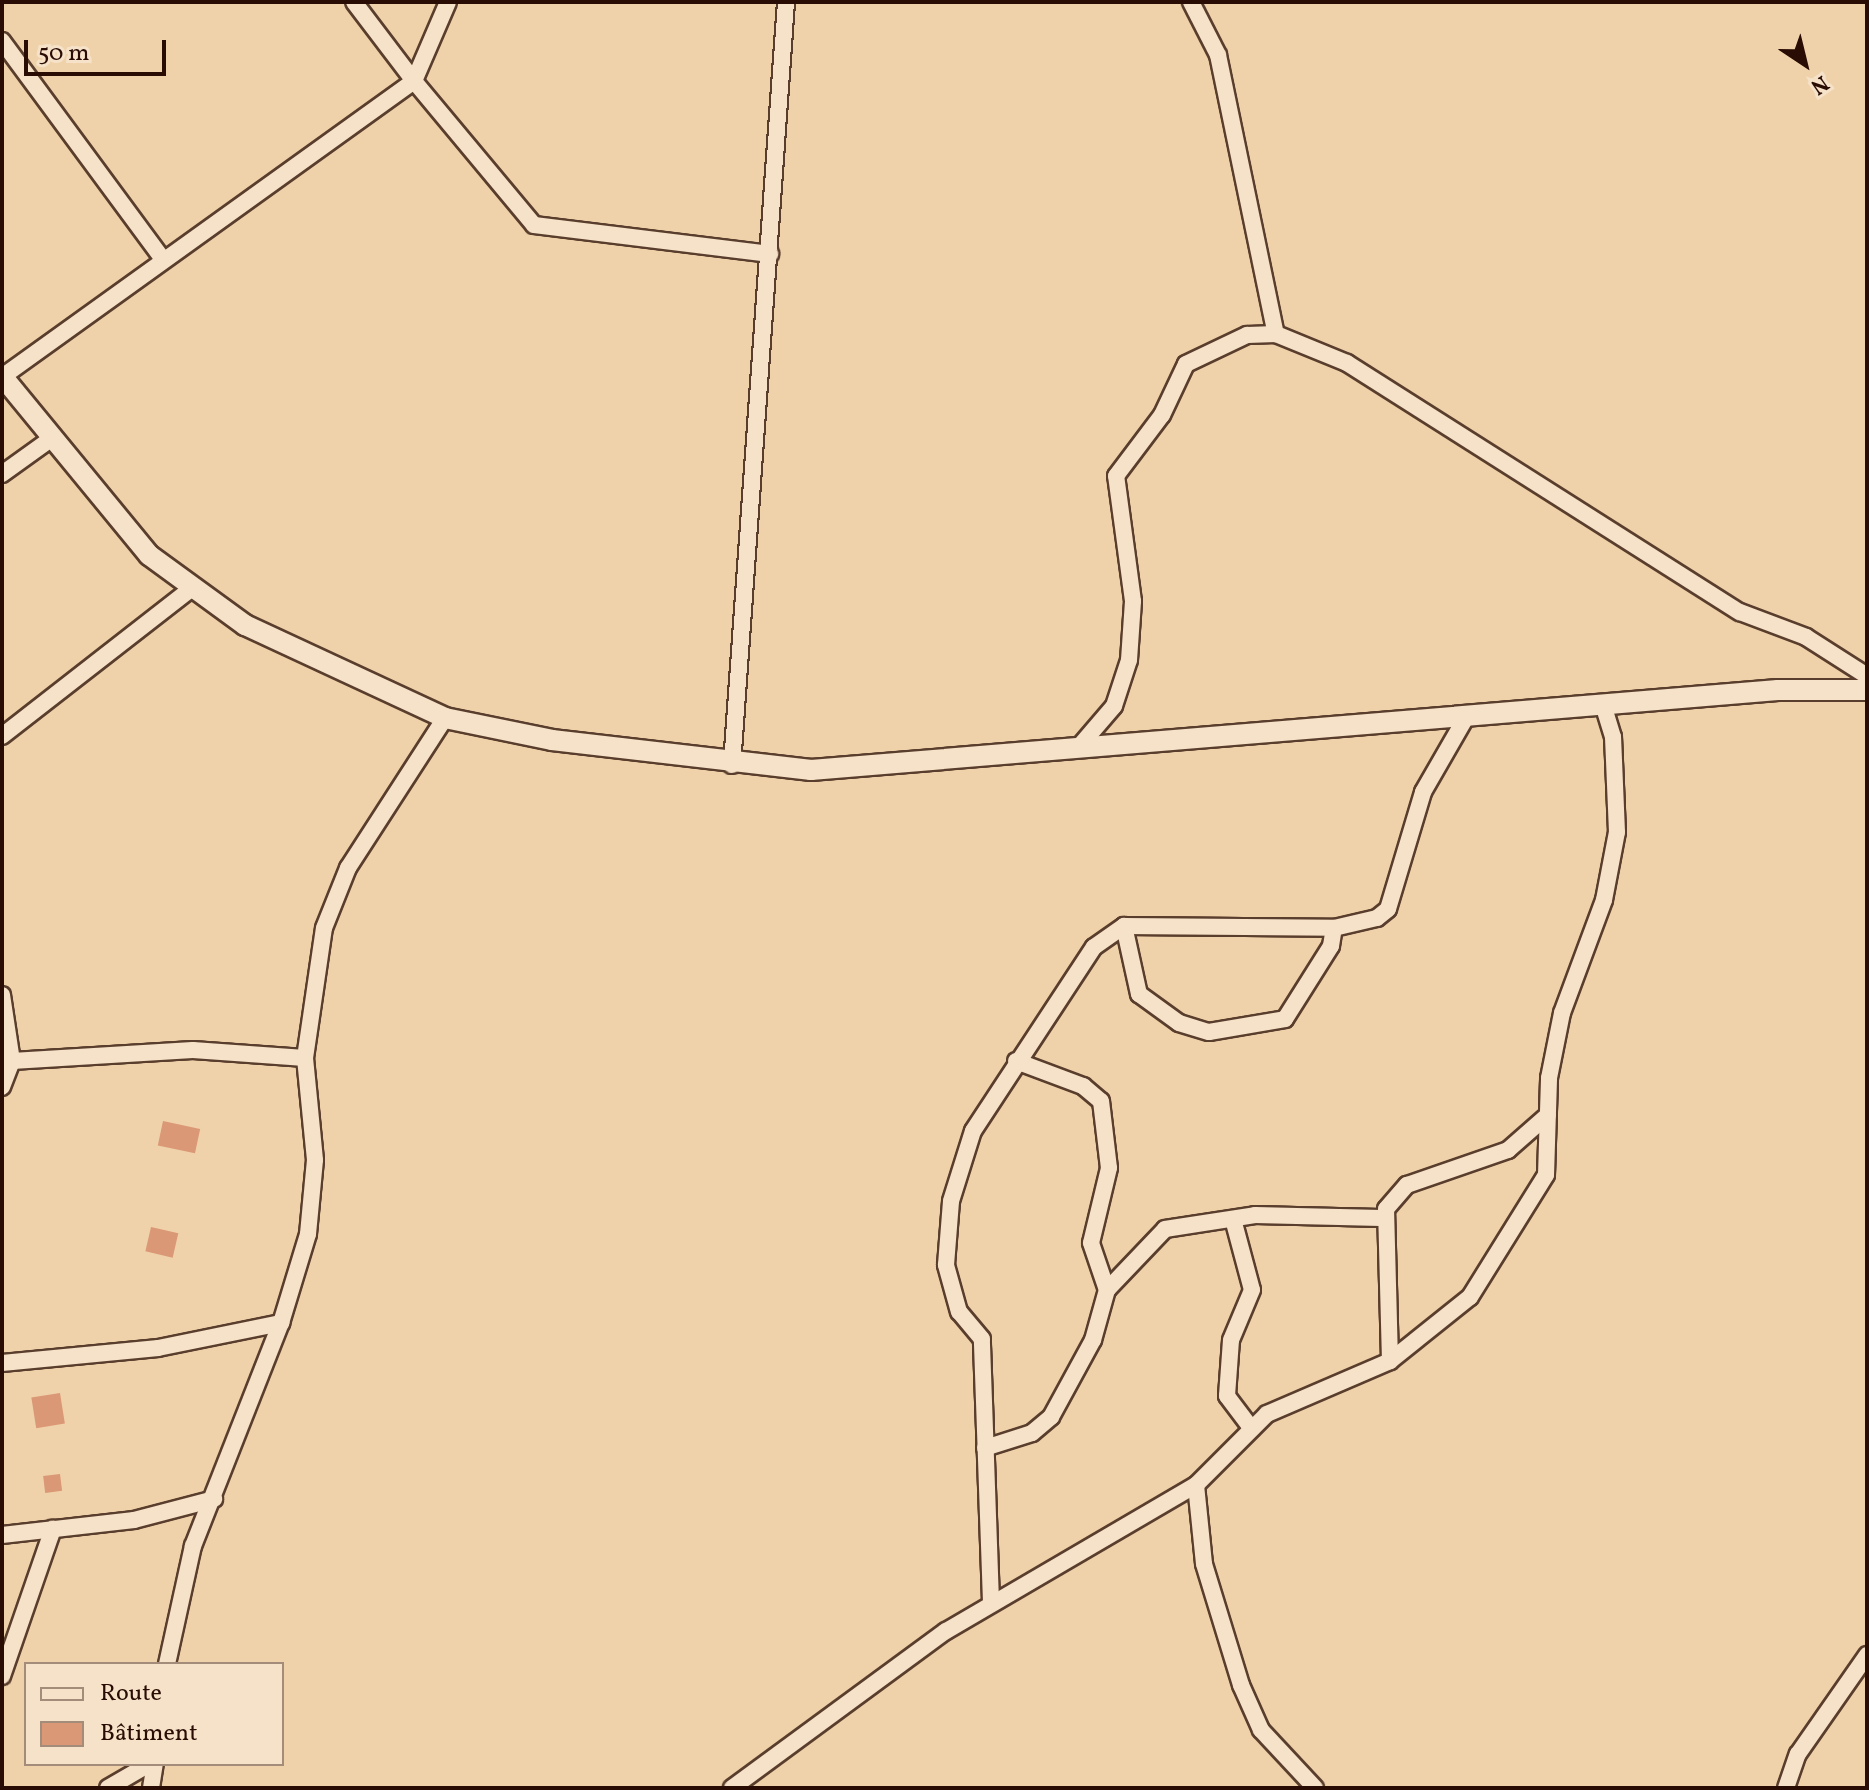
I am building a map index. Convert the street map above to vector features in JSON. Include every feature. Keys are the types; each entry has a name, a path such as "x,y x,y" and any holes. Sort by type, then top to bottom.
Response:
{"street":[{"path":"354,2 414,81 544,230 770,254"},
{"path":"448,2 414,81 2,376 48,441 105,510 191,589 291,651 445,718 732,765 875,767 1604,707 1867,690"},
{"path":"732,765 786,2"},
{"path":"1191,2 1218,55 1276,334"},
{"path":"2,41 163,259"},
{"path":"1078,748 1114,706 1129,660 1133,601 1116,476 1162,415 1186,364 1228,340 1276,334 1347,363 1740,612 1806,637 1867,676"},
{"path":"2,474 48,441"},
{"path":"2,736 191,589"},
{"path":"732,1788 991,1602 1196,1485 1267,1414 1390,1361 1470,1297 1506,1248 1546,1175 1548,1115 1562,1013 1604,900 1617,832 1613,737 1604,707"},
{"path":"167,1662 177,1595 281,1323 308,1234 313,1189 305,1058 324,928 348,868 445,718"},
{"path":"991,1602 981,1337 963,1319 946,1265 951,1201 973,1131 1016,1061 1094,947 1124,926 1334,928 1388,909 1423,792 1465,719"},
{"path":"1124,926 1139,994 1179,1023 1209,1032 1285,1019 1331,946 1334,928"},
{"path":"2,995 12,1061 2,1087"},
{"path":"12,1061 193,1050 305,1058"},
{"path":"1016,1061 1083,1086 1101,1101 1109,1168 1091,1243 1107,1290"},
{"path":"1390,1361 1381,1218 1407,1185 1508,1150 1548,1115"},
{"path":"985,1448 1032,1433 1051,1417 1093,1340 1107,1290 1165,1229 1233,1219 1381,1218"},
{"path":"1233,1219 1252,1290 1231,1340 1227,1396 1252,1429"},
{"path":"2,1363 158,1348 281,1323"},
{"path":"1196,1485 1204,1564 1241,1685 1261,1730 1315,1788"},
{"path":"2,1535 134,1520 214,1499"},
{"path":"2,1676 53,1529"},
{"path":"1786,1788 1798,1754 1867,1655"},
{"path":"108,1788 146,1766"},
{"path":"151,1788 155,1766"}],"building":[{"path":"163,1121 200,1129 195,1153 158,1145"},
{"path":"151,1227 178,1233 173,1258 145,1251"},
{"path":"60,1393 65,1424 36,1428 31,1398"},
{"path":"60,1474 62,1491 45,1493 43,1476"}]}
